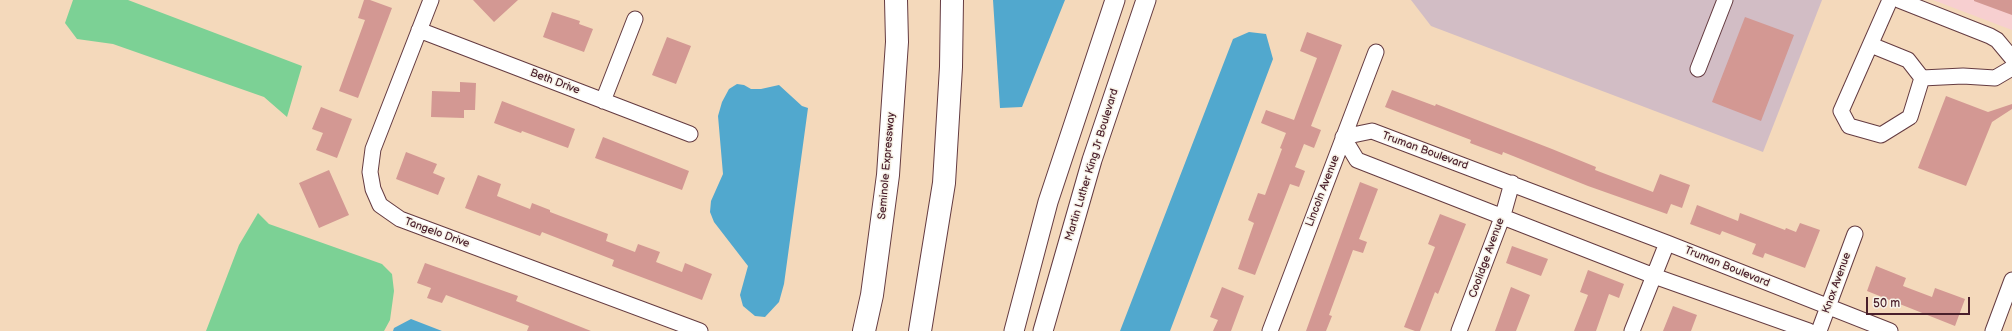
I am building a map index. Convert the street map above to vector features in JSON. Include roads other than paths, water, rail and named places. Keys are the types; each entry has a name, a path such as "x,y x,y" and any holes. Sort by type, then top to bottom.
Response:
{"highway":[{"name":"Seminole Expressway","path":"864,331 872,294 888,175 897,42 896,0"},
{"path":"920,331 944,183 951,67 952,0"}],"main road":[{"path":"1014,331 1048,202 1115,0"},
{"name":"Martin Luther King Jr Boulevard","path":"1043,331 1092,160 1146,0"}],"street":[{"name":"Tangelo Drive","path":"430,0 373,149 370,172 373,189 380,205 400,219 700,331"},
{"path":"1698,69 1725,0"},
{"path":"1890,0 1840,111 1849,126 1882,135 1910,117 1922,78"},
{"path":"1899,0 1990,36 1997,40 2012,58"},
{"path":"604,100 635,19"},
{"name":"Beth Drive","path":"419,30 690,134"},
{"path":"1871,45 1908,60 1922,78"},
{"name":"Lincoln Avenue","path":"1270,331 1376,52"},
{"path":"1922,78 1963,76 1995,78 2012,68"},
{"name":"Truman Boulevard","path":"1343,138 1372,131 1512,183 1890,331"},
{"path":"1343,138 1357,160 1503,215 1654,276 1809,331"},
{"name":"Coolidge Avenue","path":"1460,331 1503,215 1512,183"},
{"name":"Knox Avenue","path":"1819,331 1855,234"},
{"path":"1632,331 1667,243"},
{"path":"1993,331 2012,280"}],"water":[{"path":"993,0 1065,0 1022,107 1000,108"},
{"path":"1249,32 1266,34 1273,59 1170,331 1120,331 1233,39"},
{"path":"737,84 744,85 751,89 761,89 779,85 802,106 808,108 784,284 779,302 765,317 755,316 743,306 740,295 748,266 714,222 710,212 711,201 723,174 718,116 722,102 729,89"},
{"path":"411,319 442,331 393,331 394,328"}]}
